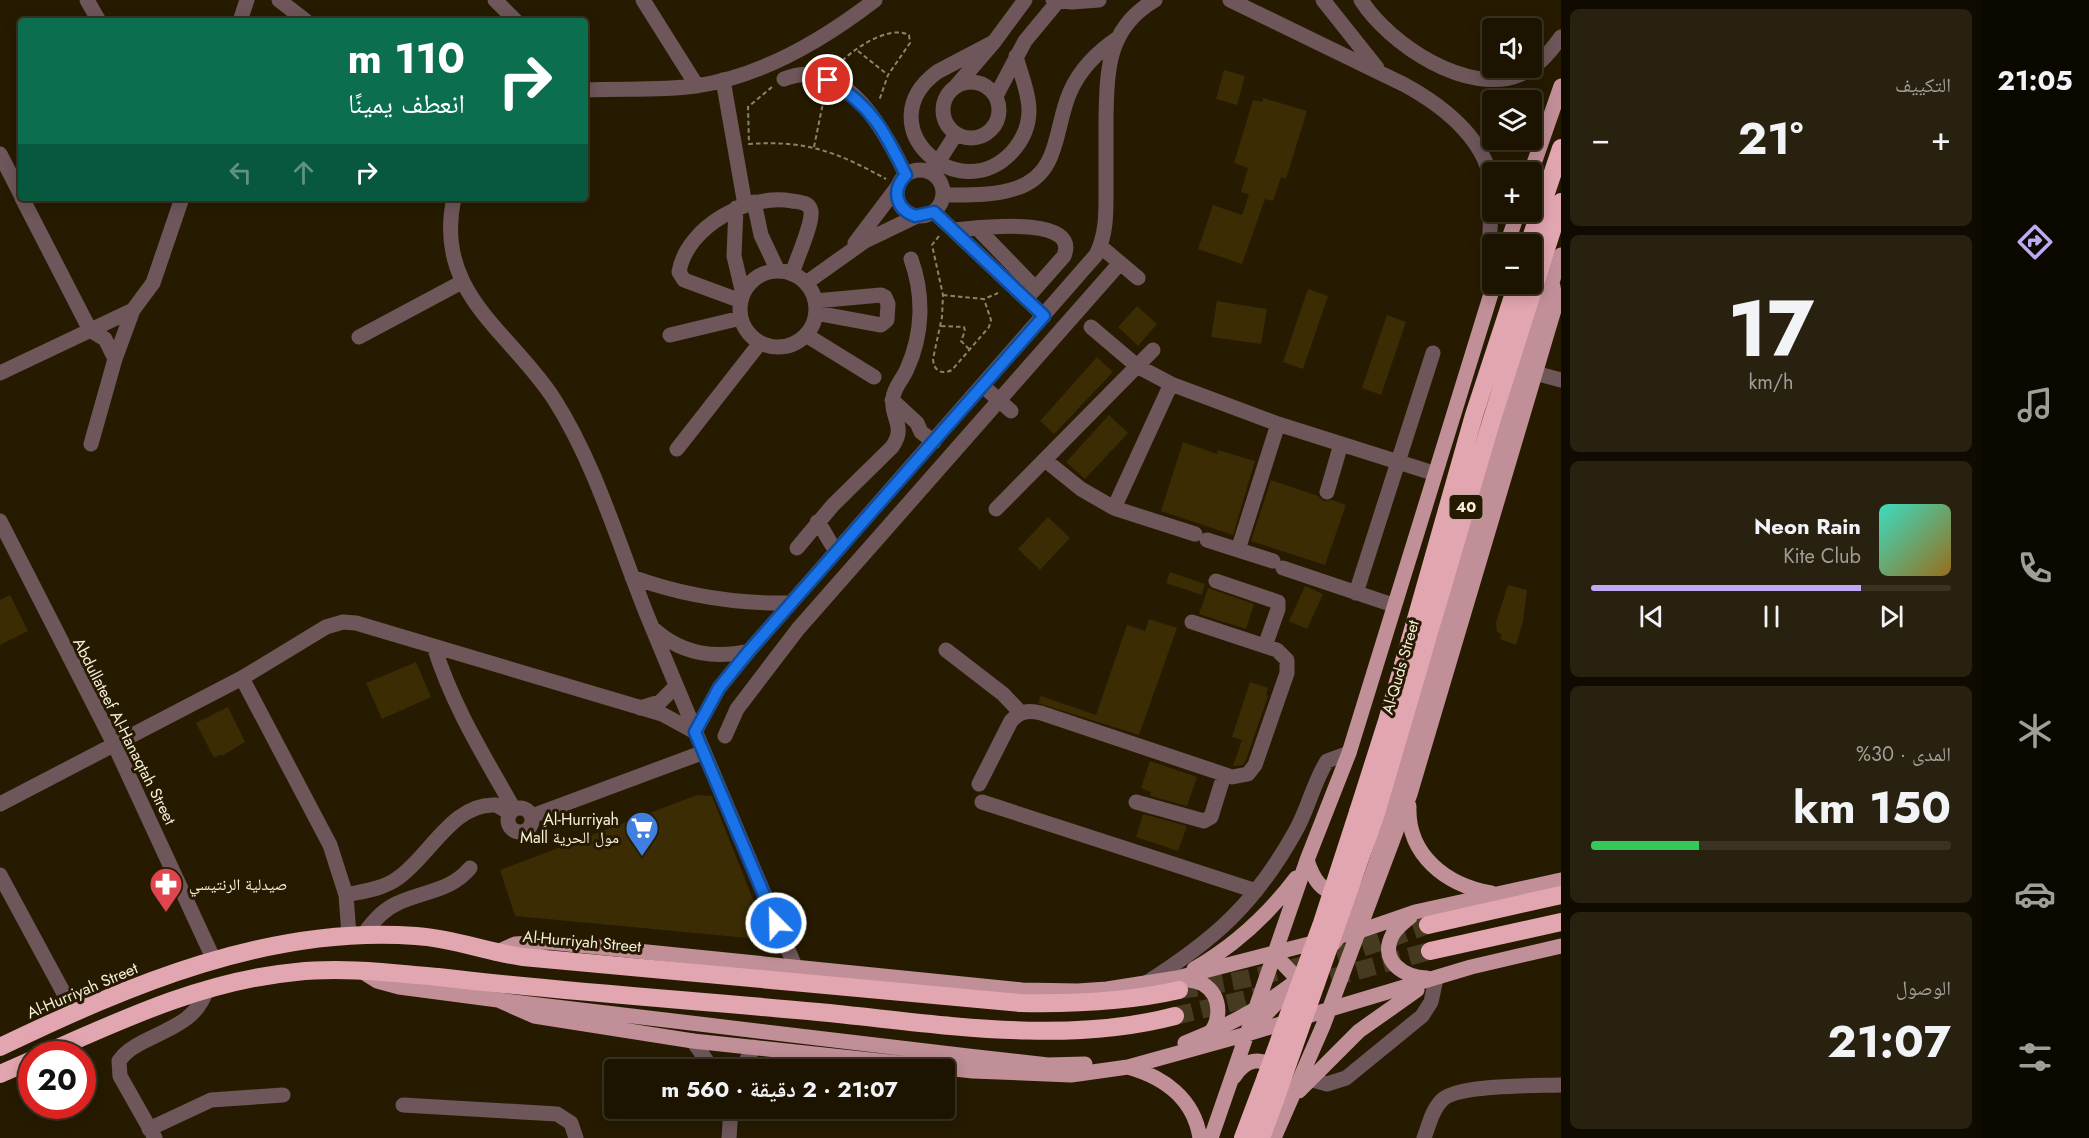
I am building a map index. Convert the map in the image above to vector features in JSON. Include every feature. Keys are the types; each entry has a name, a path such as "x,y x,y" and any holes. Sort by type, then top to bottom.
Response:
{"highway":[{"path":"1532,234 1561,148"},
{"name":"Al-Quds Street","path":"1261,1138 1281,1102 1374,815 1487,433 1561,202"},
{"name":"Al-Quds Street","path":"1243,1138 1322,923 1374,815 1387,721 1474,415 1514,294"},
{"path":"1421,918 1561,895"},
{"path":"1430,951 1561,922"},
{"name":"Al-Hurriyah Street","path":"0,1047 74,1012 166,975 251,950 356,935 418,936 495,953 1020,1003 1067,1004 1104,1001 1178,984"},
{"path":"76,1041 207,988 297,971 362,971 913,1023 994,1028 1084,1031 1130,1026 1175,1016"},
{"path":"0,1074 18,1066"}],"main road":[{"path":"1534,162 1561,86"},
{"path":"1185,1047 1276,996 1319,961 1353,916 1374,867 1374,815 1445,636 1502,433 1561,255"},
{"path":"1281,1102 1329,1009 1410,794 1555,304 1552,282"},
{"path":"1210,1138 1307,860 1348,753 1433,473 1491,294"},
{"path":"1410,794 1409,818 1412,834 1426,859 1448,879 1474,890 1497,894"},
{"path":"1307,860 1314,879 1320,886 1337,894 1355,891 1381,873"},
{"path":"1178,984 1247,931 1280,898 1307,860"},
{"path":"1178,984 1274,954 1360,931 1421,918 1497,894 1561,880"},
{"path":"1421,918 1393,935 1390,954 1394,965 1409,976 1436,979"},
{"path":"1247,1034 1299,981 1360,931"},
{"path":"495,953 515,944 548,942 1022,990 1078,991 1146,983 1178,984 1195,981 1209,989 1215,998 1218,1011 1216,1024 1210,1034 1185,1047 1128,1067 1079,1074 1026,1074 974,1071 693,1041 534,1016 498,1000"},
{"path":"362,971 384,984 498,1000 1048,1065 1110,1062 1247,1034 1471,967 1561,946"},
{"path":"1274,954 1329,1009"},
{"path":"1281,1102 1310,1079 1359,1031 1400,1001 1436,979"},
{"path":"1229,1086 1238,1071 1250,1061 1261,1060 1269,1063 1282,1076 1281,1102 1274,1138"},
{"path":"1128,1067 1150,1073 1170,1085 1186,1102 1194,1116 1200,1138"}],"street":[{"path":"87,0 97,18"},
{"path":"241,18 247,0"},
{"path":"279,0 302,18"},
{"path":"495,0 513,18"},
{"path":"644,0 697,86"},
{"path":"588,90 640,90 697,86 723,80 793,54 834,30 875,0"},
{"path":"957,85 972,81 979,82 996,96 999,104 998,118 990,131 984,135 970,138 956,134 945,123 942,109 946,95 994,42 1025,0"},
{"path":"996,96 1016,56 1035,27 1057,0 1099,0"},
{"path":"1230,0 1381,73 1437,105 1464,130 1481,153 1491,181 1489,234"},
{"path":"1323,0 1381,73"},
{"path":"1361,0 1373,17 1399,41 1441,67 1478,78 1503,79 1529,70 1547,56 1561,37"},
{"path":"695,732 719,688 749,651 1044,316 1090,262 1100,246 1106,226 1107,73 1118,38 1131,19 1151,2"},
{"path":"943,195 975,195 1009,191 1026,184 1041,173 1052,157 1065,106 1075,82 1098,52 1118,38"},
{"path":"806,283 850,250 915,216 934,212 942,201 943,195 934,168 914,133 911,114 916,94 928,78 937,72 994,42"},
{"path":"850,250 902,180 918,170 984,169 1002,161 1016,147 1026,129 1029,110 1016,56"},
{"path":"784,78 806,73 828,80 857,99 876,119 902,180 897,199 909,214 915,216"},
{"path":"723,80 745,205 785,272 806,283 816,307 806,335 792,345 784,347 760,343 748,333 741,318 742,297 734,256 734,224 745,205"},
{"path":"934,168 956,134"},
{"path":"0,154 18,189"},
{"path":"742,297 684,280 679,272 688,251 704,230 745,205 788,200 801,202 809,207 810,218 785,272"},
{"path":"24,201 90,330 105,339 115,359"},
{"path":"91,444 115,359 133,310 153,283 181,201"},
{"path":"454,201 451,239 462,282 479,311 537,376 566,419 588,463 652,628 795,966"},
{"path":"934,212 1009,283 1031,293"},
{"path":"953,230 1038,226 1053,232 1063,241 1066,248 1064,256 1031,293"},
{"path":"978,229 1031,293 1044,316"},
{"path":"1100,246 1138,278"},
{"path":"797,548 820,526 895,442 899,430 892,400 912,358 919,330 919,289 911,260"},
{"path":"725,736 738,709 798,629 1120,263"},
{"path":"742,297 758,277 785,272"},
{"path":"359,337 462,282"},
{"path":"0,374 133,310"},
{"path":"670,335 741,318"},
{"path":"1091,327 1137,366 1171,384 1278,424 1433,473"},
{"path":"806,335 874,377"},
{"path":"677,449 760,343"},
{"path":"996,509 1153,350"},
{"path":"1356,593 1433,353"},
{"path":"1535,373 1561,381"},
{"path":"1114,508 1171,384"},
{"path":"982,386 1011,411"},
{"path":"892,400 917,423 921,432 938,437"},
{"path":"1238,550 1278,424"},
{"path":"1327,492 1341,444"},
{"path":"1045,460 1081,489 1114,508 1393,605"},
{"name":"Abdullateef Al-Hanaqtah Street","path":"0,521 114,744 214,960"},
{"path":"820,526 825,538 842,546"},
{"path":"632,577 703,597 748,603 791,603"},
{"path":"1216,581 1278,602 1278,609 1265,646"},
{"path":"0,804 242,678 326,627 344,622 356,623 434,645 662,714 695,732"},
{"path":"979,784 1011,721 1020,713 1032,711 1224,775 1243,777 1255,765 1287,673 1287,660 1283,654 1265,646 1192,622"},
{"path":"652,628 676,645 705,654 727,655 749,651"},
{"path":"346,895 379,888 397,879 407,872 451,825 476,809 496,805 512,811 525,808 532,816 531,826 522,832 516,831 509,824 512,811 462,717 448,687 434,645"},
{"path":"946,650 1003,693 1020,713"},
{"path":"242,678 330,845 356,935 392,906 447,887 460,879 470,868"},
{"path":"637,708 660,702 676,686"},
{"path":"532,816 704,752"},
{"path":"1146,983 1185,959 1222,929 1256,891 1296,832 1327,761 1348,753"},
{"path":"1136,802 1204,821 1211,817 1224,775"},
{"path":"982,802 1256,891"},
{"path":"0,875 74,1012"},
{"path":"1310,1079 1327,1084 1346,1078 1422,1016 1431,1002 1436,979"},
{"path":"207,988 203,1002 191,1016 130,1050 119,1060 120,1076 152,1133 211,1100 283,1095"},
{"path":"693,1041 705,1059"},
{"path":"747,1059 754,1047"},
{"path":"1424,1138 1437,1107 1445,1097 1479,1089 1561,1085"},
{"path":"403,1105 556,1114 571,1123 576,1138"},
{"path":"729,1119 729,1138"}],"path":[{"path":"814,147 828,80 839,63 886,33 906,33 910,38 910,43 888,75 880,96 876,119"},
{"path":"857,50 888,75"},
{"path":"784,78 748,107 749,144 782,142 814,147 846,157 902,180"},
{"path":"953,230 937,238 932,245 943,295 941,326 933,359 938,372 945,373 952,370 990,323 984,299"},
{"path":"943,295 984,299 994,296 1009,283"},
{"path":"941,326 964,327 965,332 961,341 970,350"}],"building":[{"path":"1224,70 1245,76 1237,105 1216,99"},
{"path":"1263,98 1307,111 1286,179 1281,177 1273,201 1265,199 1242,264 1198,249 1213,205 1242,215 1249,194 1241,192 1248,168 1234,163 1253,100 1262,102"},
{"path":"1308,289 1328,296 1303,369 1283,362"},
{"path":"1217,301 1267,309 1261,344 1211,337"},
{"path":"1137,306 1157,324 1138,346 1118,327"},
{"path":"1387,315 1406,322 1381,395 1362,388"},
{"path":"1097,357 1113,372 1054,434 1040,421"},
{"path":"1109,415 1128,433 1085,479 1066,462"},
{"path":"1183,442 1217,454 1218,450 1255,461 1233,535 1161,511"},
{"path":"1271,480 1318,496 1324,501 1332,500 1346,505 1325,565 1251,541"},
{"path":"1048,517 1070,538 1040,570 1018,549"},
{"path":"1170,572 1205,584 1202,595 1166,583"},
{"path":"1508,585 1527,590 1523,621 1516,645 1500,639 1502,634 1497,632 1496,622"},
{"path":"1305,586 1323,594 1307,629 1289,621"},
{"path":"1208,588 1254,604 1246,629 1199,614"},
{"path":"10,595 28,631 0,645 0,600"},
{"path":"1149,619 1177,628 1139,735 1038,703 1041,696 1096,715 1127,625 1145,631"},
{"path":"416,662 431,697 382,719 366,683"},
{"path":"1250,682 1268,688 1266,695 1268,696 1246,760 1243,765 1233,766 1242,740 1232,737"},
{"path":"228,707 245,742 222,756 221,754 214,758 196,723"},
{"path":"1150,761 1197,777 1187,806 1150,796 1151,792 1141,788"},
{"path":"697,795 712,796 769,940 515,916 500,870"},
{"path":"1143,814 1187,826 1178,851 1136,837"}],"tunnel":[{"path":"1179,990 1275,973 1428,925"},
{"path":"1305,985 1430,951"},
{"path":"1175,1016 1275,992"}],"place":[{"name":"ِAl-Hurriyah Mall مول الحرية","path":"642,857"},
{"name":"صيدلية الرنتيسي","path":"166,913"}],"route":[{"path":"776,923 695,732 719,688 733,669 1044,316 934,212 922,217 909,214 904,210 897,199 897,192 901,180 906,175 891,144 870,111 845,89 828,80"}]}
